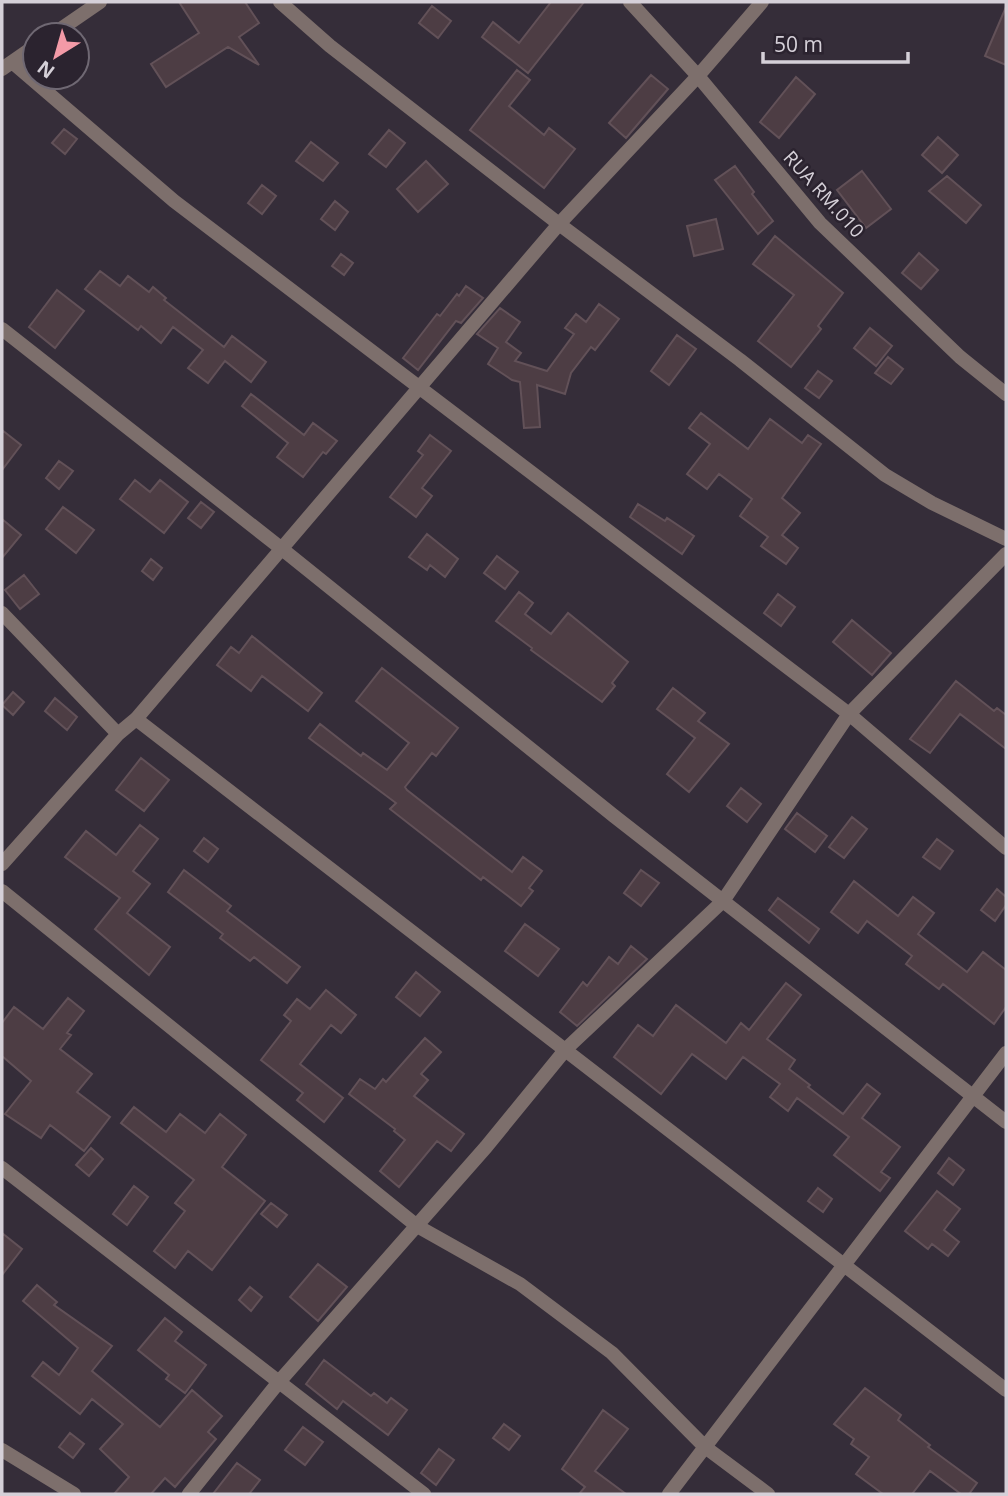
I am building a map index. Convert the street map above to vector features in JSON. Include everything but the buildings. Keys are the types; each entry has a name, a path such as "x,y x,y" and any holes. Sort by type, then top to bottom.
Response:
{"street":[{"path":"72,21 100,2"},
{"path":"280,2 330,46 740,360 885,475 932,503 1006,539"},
{"name":"RUA RM.010","path":"630,2 698,76 820,223 960,357 1006,394"},
{"path":"2,864 118,734 136,719 559,224 698,76 762,2"},
{"path":"7,66 174,201 849,714 1006,848"},
{"path":"2,329 282,549 614,816 1006,1122"},
{"path":"189,1494 278,1383 486,1147 566,1049 723,901 849,714 1006,554"},
{"path":"2,613 118,734"},
{"path":"136,719 1006,1390"},
{"path":"2,891 417,1226 520,1284 612,1353 705,1447 768,1494"},
{"path":"669,1494 1006,1053"},
{"path":"2,1168 424,1494"},
{"path":"2,1450 74,1494"}]}
